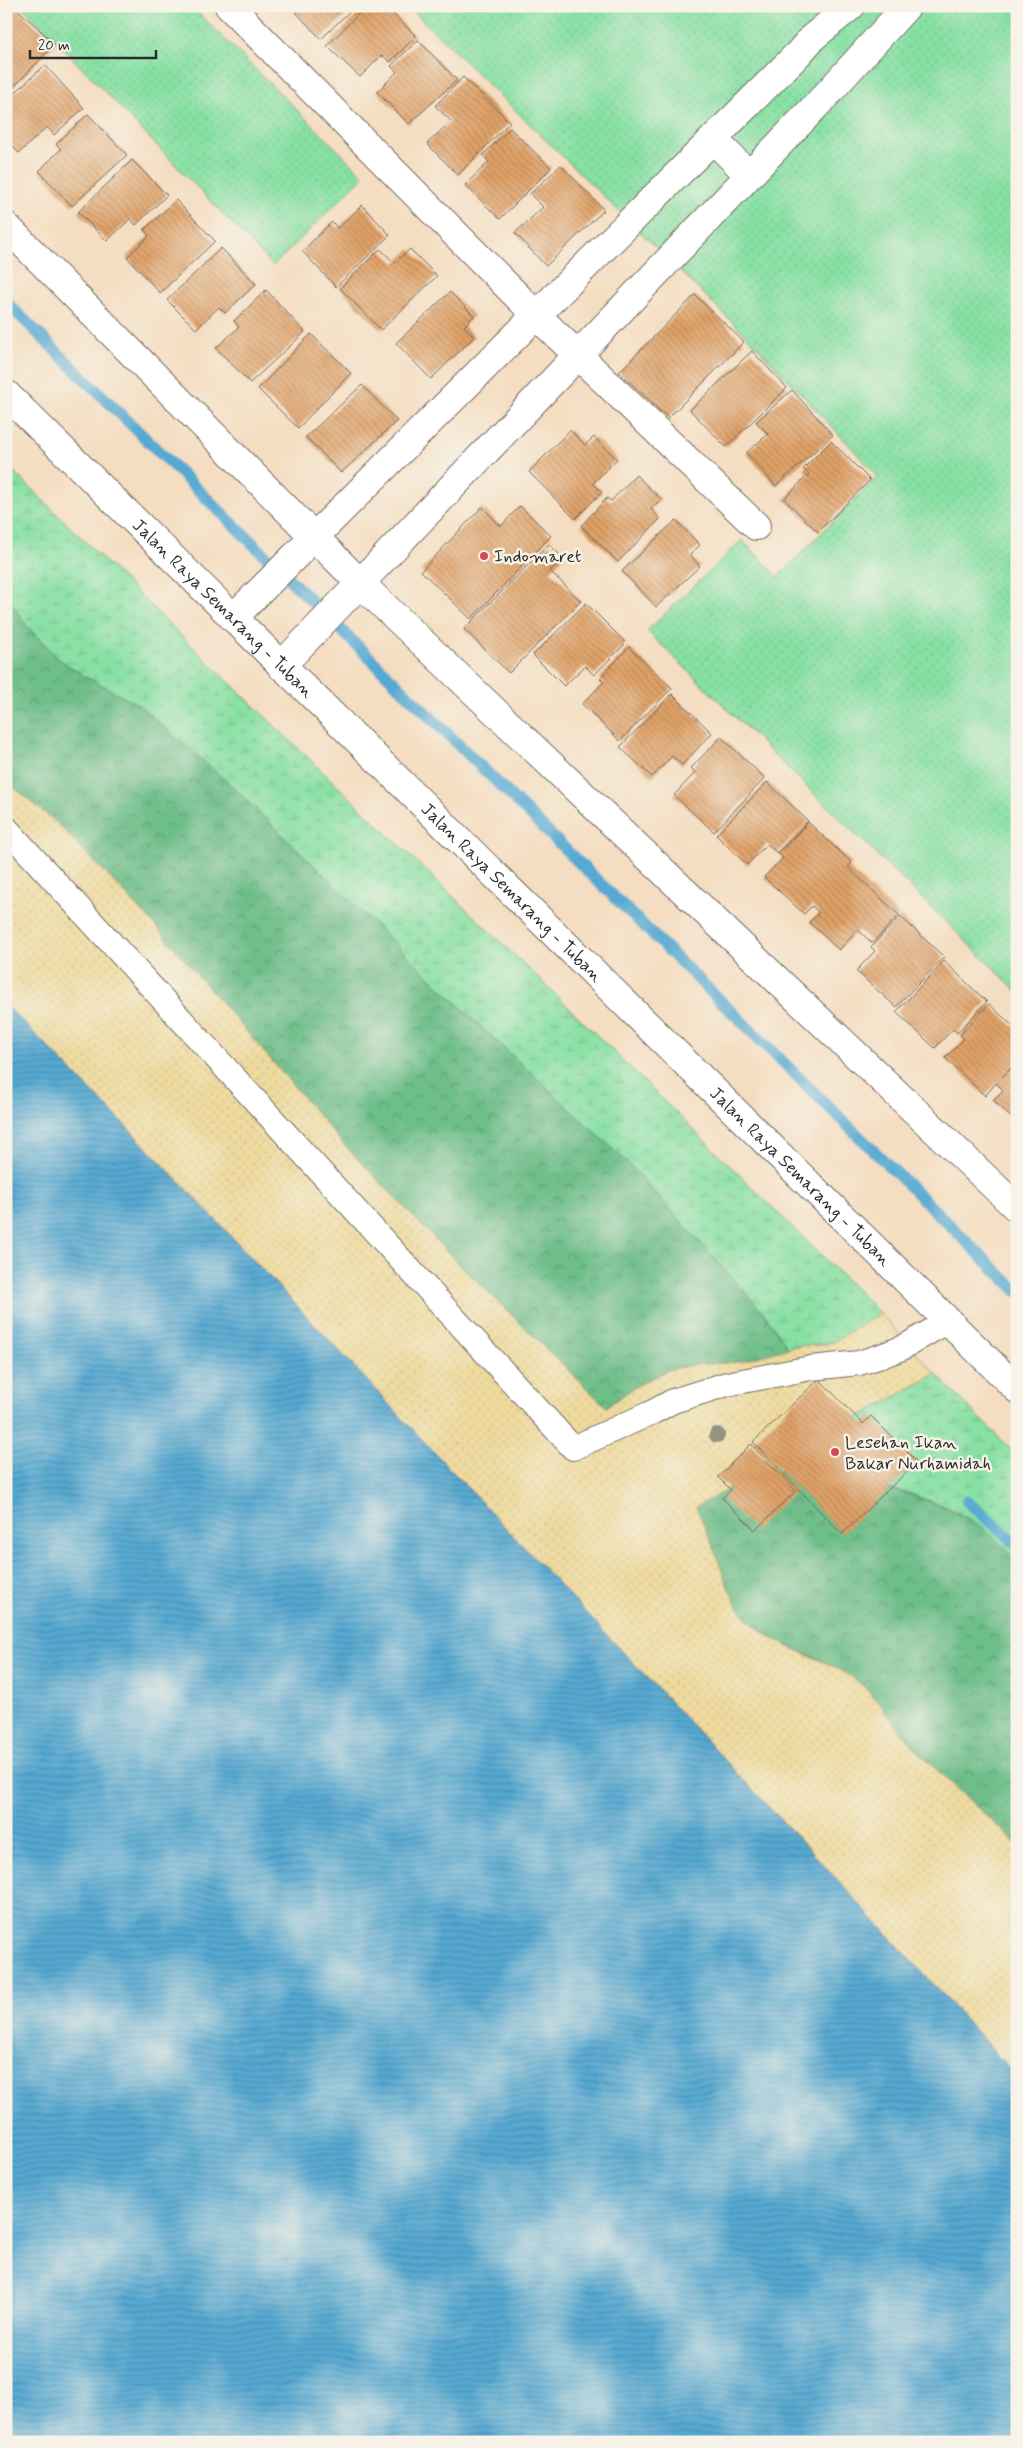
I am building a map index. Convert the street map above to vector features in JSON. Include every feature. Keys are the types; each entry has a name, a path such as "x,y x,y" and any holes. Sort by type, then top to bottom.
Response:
{"main road":[{"path":"229,6 577,356 756,526"},
{"path":"233,618 256,592 813,37 851,6"},
{"path":"281,666 749,175 907,6"},
{"path":"712,139 749,175"},
{"path":"6,226 304,546 351,592 1017,1208"},
{"name":"Jalan Raya Semarang - Tuban","path":"6,394 1017,1389"}],"lane":[{"path":"6,828 573,1448 653,1412 672,1401 728,1384 811,1368 858,1363 902,1348 948,1321"}],"green space":[{"path":"21,6 191,6 364,176 273,266"},
{"path":"408,6 1017,6 1017,991 647,631 742,540 778,577 878,476 748,337"},
{"path":"6,464 208,662 556,995 880,1313 833,1342 789,1349 763,1312 630,1165 472,1018 231,785 139,705 88,678 59,659 26,625 6,595"},
{"path":"6,595 26,625 59,659 88,678 139,705 231,785 472,1018 630,1165 763,1312 789,1349 739,1362 693,1365 668,1370 638,1385 606,1407 454,1259 346,1147 146,915 56,822 6,781"},
{"path":"936,1374 1017,1456 1017,1559 982,1527 950,1508 908,1493 792,1468 738,1483"},
{"path":"792,1468 889,1489 936,1504 985,1529 1017,1559 1017,1844 950,1783 912,1744 817,1658 779,1642 752,1623 738,1608 727,1589 714,1549 695,1507 737,1483"}],"sand":[{"path":"6,781 56,822 146,915 346,1147 454,1259 606,1407 638,1385 668,1370 693,1365 739,1362 797,1346 821,1345 833,1342 880,1313 936,1374 696,1507 730,1591 736,1603 753,1624 780,1642 836,1668 857,1681 884,1709 912,1745 950,1783 1017,1844 1017,2077 818,1860 246,1252 127,1127 6,1005"}],"water":[{"path":"6,1005 127,1127 246,1252 818,1860 1017,2077 1017,2442 6,2442"}],"building":[{"path":"6,6 14,6 55,44 6,95"},
{"path":"290,6 355,6 321,39"},
{"path":"366,6 385,6 416,36 390,62 382,55 360,77 327,46"},
{"path":"418,40 457,80 409,124 377,92 397,72 391,66"},
{"path":"45,65 84,108 54,135 47,127 19,153 6,140 6,101"},
{"path":"463,77 510,122 458,175 427,144 451,121 435,106"},
{"path":"88,114 127,155 72,206 39,171 61,149 56,144"},
{"path":"510,128 551,168 500,219 465,185 489,162 483,155"},
{"path":"132,160 167,195 136,225 130,219 107,241 78,212"},
{"path":"561,165 604,210 546,266 515,233 543,207 530,194"},
{"path":"176,200 215,241 160,293 127,257 149,236 144,230"},
{"path":"362,205 390,235 336,287 302,251 332,222 338,228"},
{"path":"221,248 256,284 225,313 219,307 196,329 167,300"},
{"path":"380,249 395,263 410,249 437,276 381,330 340,288"},
{"path":"266,290 305,332 250,383 216,348 239,327 234,321"},
{"path":"450,292 474,316 464,326 474,337 431,379 396,343"},
{"path":"695,295 744,342 668,418 619,372"},
{"path":"311,334 351,373 298,428 258,389"},
{"path":"752,351 787,388 726,447 690,410"},
{"path":"362,385 397,421 341,473 306,437"},
{"path":"792,390 833,435 776,486 746,453 768,434 756,422"},
{"path":"570,430 585,445 594,437 617,459 593,483 602,492 575,519 529,472"},
{"path":"831,441 870,480 818,532 784,499 809,474 803,469"},
{"path":"636,475 661,499 651,509 660,519 618,562 581,526 607,498 611,501"},
{"name":"Indomaret","path":"520,506 551,536 471,619 421,571 482,507 501,526"},
{"path":"676,520 700,545 690,555 700,566 656,607 622,571"},
{"path":"549,544 563,558 550,571 581,601 509,673 464,629"},
{"path":"586,603 626,643 594,675 585,666 564,686 533,655"},
{"path":"629,647 672,688 620,741 582,704 604,682 600,678"},
{"path":"672,694 712,733 682,765 672,756 652,777 620,747"},
{"path":"721,737 765,778 714,832 674,795 695,773 691,768"},
{"path":"767,782 808,821 777,853 767,844 747,865 716,835"},
{"path":"808,822 852,863 848,867 899,915 872,943 858,930 839,950 809,922 819,913 812,906 804,914 764,877 783,858 779,854"},
{"path":"900,916 944,957 896,1007 856,971 875,951 871,947"},
{"path":"944,961 987,1002 957,1033 953,1029 935,1048 896,1012"},
{"path":"989,1004 1017,1030 1017,1062 1002,1077 1017,1063 1017,1123 993,1100 1003,1090 996,1083 985,1096 945,1058 964,1039 960,1035"},
{"name":"Lesehan Ikan Bakar Nurhamidah","path":"819,1379 863,1424 871,1416 917,1462 842,1534 753,1442"},
{"path":"751,1444 796,1491 755,1530 722,1498 731,1490 718,1477"}],"waterway":[{"path":"6,302 1017,1291"},
{"path":"967,1501 1017,1545"}],"place":[{"name":"Indomaret","path":"484,556"},
{"name":"Lesehan Ikan Bakar Nurhamidah","path":"835,1452"}]}
